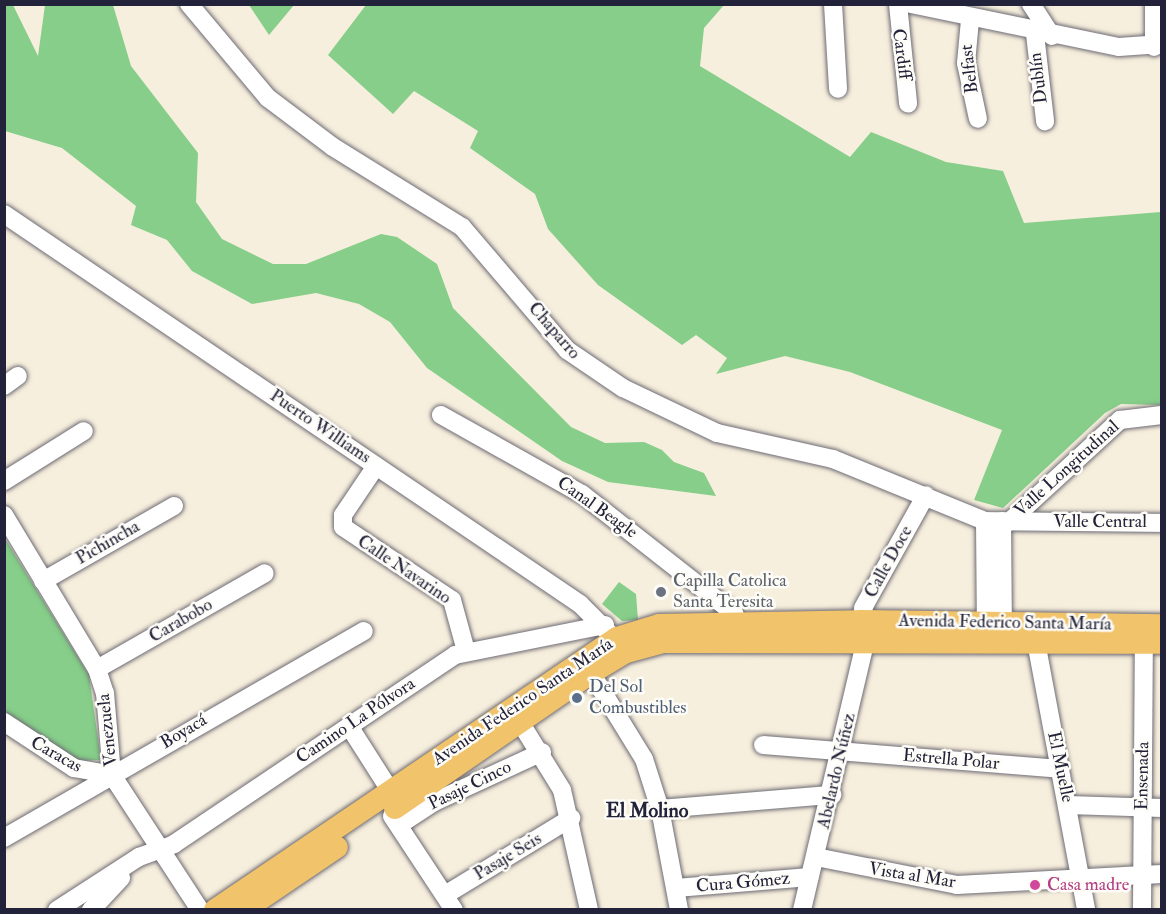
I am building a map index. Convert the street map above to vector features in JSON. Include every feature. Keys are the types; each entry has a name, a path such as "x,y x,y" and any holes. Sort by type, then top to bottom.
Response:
{"main road":[{"name":"Avenida Federico Santa María","path":"215,909 390,807 616,638 659,625 738,623 863,631 1034,633 1153,643"},
{"name":"Avenida Federico Santa María","path":"1034,633 1161,625"},
{"name":"Avenida Federico Santa María","path":"616,638 664,642 863,631"},
{"name":"Avenida Federico Santa María","path":"244,909 390,807 591,673 616,638"}],"street":[{"name":"Chaparro","path":"189,4 248,78 290,117 462,227 590,369 717,433 813,453 999,521"},
{"path":"833,4 838,89"},
{"name":"Cardiff","path":"898,4 908,103"},
{"path":"911,4 970,20 1044,35 1158,46 1154,4"},
{"path":"1031,4 1044,35"},
{"name":"Belfast","path":"970,20 966,63 978,119"},
{"name":"Dublín","path":"1044,35 1045,121"},
{"name":"Puerto Williams","path":"4,214 376,466 616,638"},
{"name":"Canal Beagle","path":"441,415 582,494 734,613 738,623"},
{"name":"Valle Longitudinal","path":"999,521 1120,420 1161,415"},
{"path":"8,472 84,431"},
{"name":"Calle Navarino","path":"376,466 343,515 343,527 452,600 466,651"},
{"name":"Calle Doce","path":"863,631 926,495"},
{"name":"Pichincha","path":"43,581 174,506"},
{"name":"Venezuela","path":"4,515 97,669 105,693 112,775 200,909"},
{"path":"995,632 999,521"},
{"name":"Valle Central","path":"999,521 1161,523"},
{"name":"Carabobo","path":"97,669 265,573"},
{"name":"Boyacá","path":"4,838 364,631"},
{"name":"Abelardo Núñez","path":"802,909 843,751 863,631"},
{"name":"El Muelle","path":"1034,633 1086,909"},
{"name":"Camino La Pólvora","path":"57,909 127,865 161,850 466,651 616,638"},
{"name":"Ensenada","path":"1142,909 1143,807 1152,720 1153,643"},
{"path":"591,673 638,747 660,809 679,909"},
{"name":"Caracas","path":"4,722 74,768 112,775"},
{"path":"520,722 542,752 571,818 589,909"},
{"path":"349,726 390,807 449,902"},
{"name":"Estrella Polar","path":"763,745 1060,769"},
{"name":"Pasaje Cinco","path":"390,807 434,802 542,752"},
{"path":"660,809 832,795"},
{"path":"1068,805 1161,808"},
{"name":"Pasaje Seis","path":"449,902 571,818"},
{"name":"Vista al Mar","path":"816,857 957,885 1081,876 1161,874"},
{"name":"Camino La Pólvora","path":"91,909 127,865"},
{"name":"Cura Gómez","path":"676,888 810,877"}],"green space":[{"path":"4,5 13,5 38,56 45,5 113,5 131,66 198,153 196,202 222,239 273,264 306,264 381,234 397,237 437,264 453,308 571,427 605,443 644,442 662,450 674,462 704,473 716,496 608,482 562,461 427,368 390,322 359,304 316,293 252,304 192,271 167,240 131,225 136,206 62,148 5,131"},
{"path":"249,5 294,5 269,35"},
{"path":"366,5 724,5 704,28 700,66 850,157 871,132 946,162 1003,171 1024,223 1161,212 1161,405 1121,404 1105,413 1003,508 974,500 1002,430 850,372 785,356 716,374 727,358 696,335 682,345 598,285 548,229 535,194 470,148 478,131 414,91 393,114 328,55"},
{"path":"4,537 89,675 101,760 80,761 5,712"},
{"path":"619,582 636,594 638,620 622,621 602,604"}],"place":[{"name":"Capilla Catolica Santa Teresita","path":"661,592"},
{"name":"Del Sol Combustibles","path":"577,698"},
{"name":"Casa madre","path":"1035,885"}],"district":[{"name":"El Molino","path":"647,810"}]}
